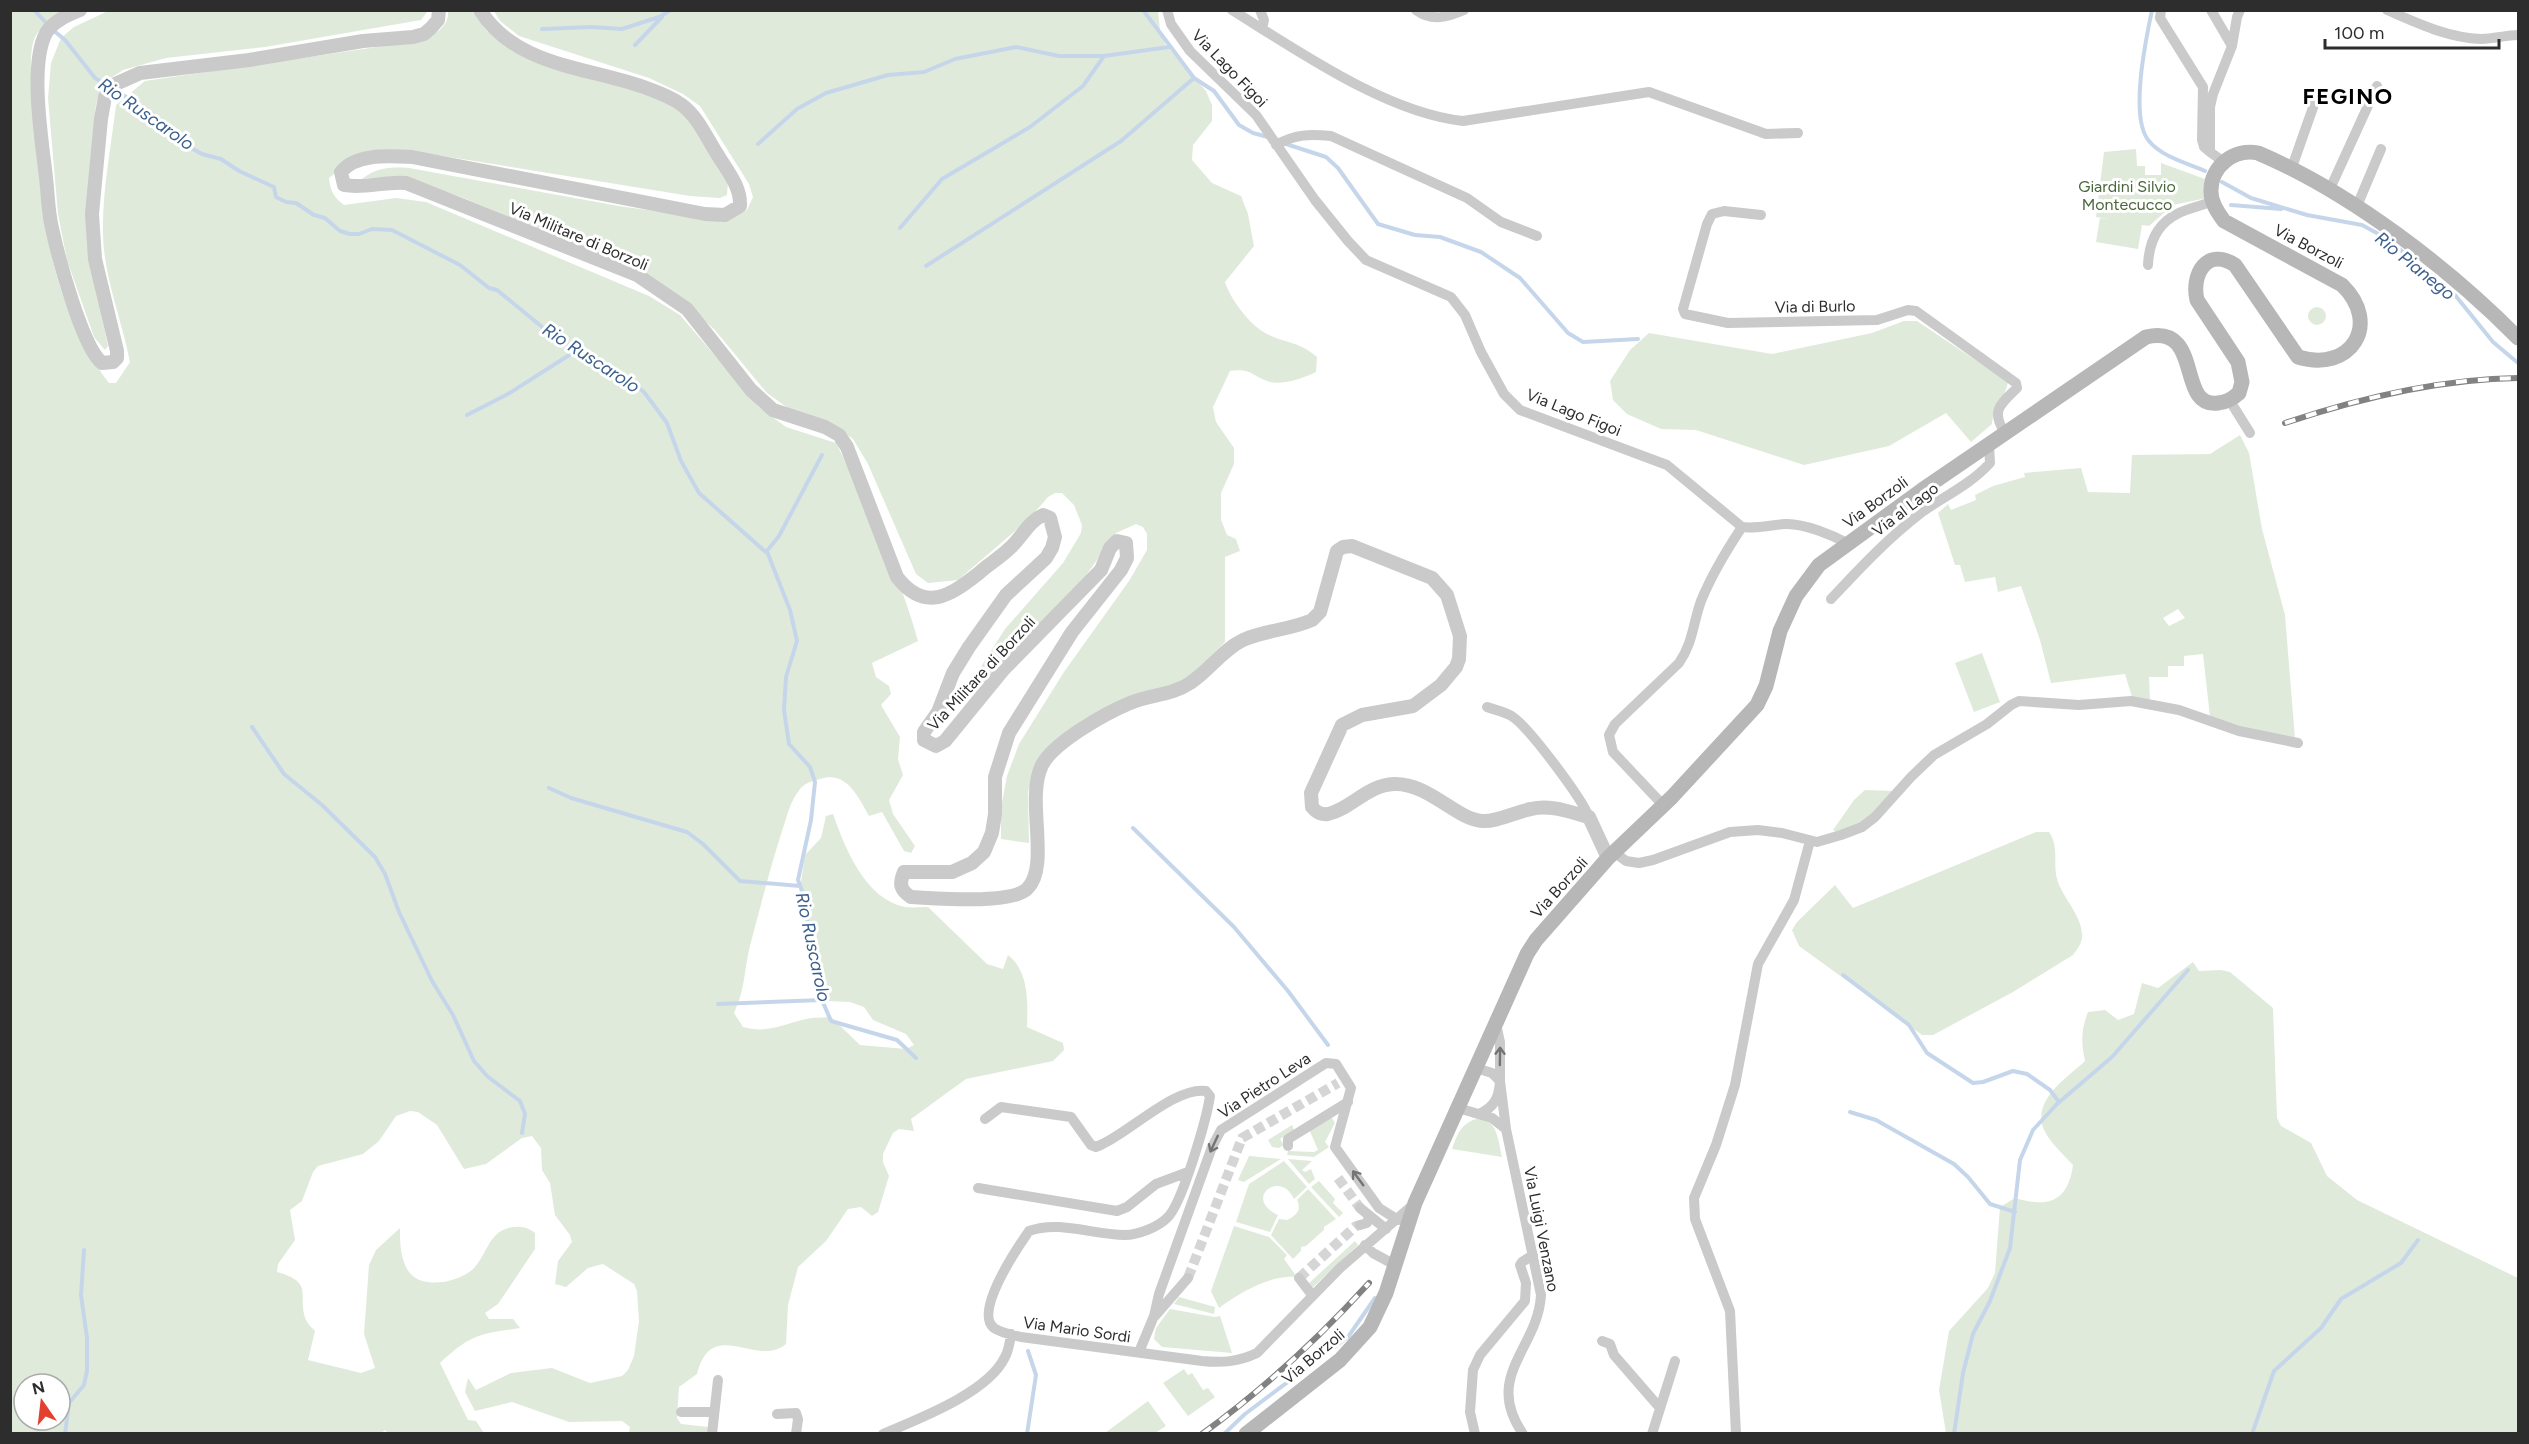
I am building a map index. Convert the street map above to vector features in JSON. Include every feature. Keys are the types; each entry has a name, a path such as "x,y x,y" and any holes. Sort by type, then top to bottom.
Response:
{"main road":[{"path":"2213,201 2211,191 2213,181 2224,162 2233,155 2249,151 2272,159 2357,206 2473,296 2518,338"},
{"name":"Via Borzoli","path":"1246,1434 1349,1352 1373,1320 1395,1265 1415,1203 1536,940 1611,855 1664,805 1757,705 1766,686 1780,631 1796,596 1819,565 2005,433 2139,342 2154,336 2171,338 2182,350 2195,390 2203,400 2215,404 2230,400 2239,393 2242,373 2238,363 2197,300 2194,290 2196,277 2201,268 2209,262 2220,260 2235,266 2298,357 2315,362 2328,360 2355,345 2360,334 2360,319 2355,299 2342,285 2224,221 2216,211 2213,201"}],"street":[{"path":"80,10 63,18 46,33 40,49 38,103 51,226 81,325 95,357 102,363 113,362 117,358 117,351 95,259 92,214 101,119 105,97 111,86 140,73 249,60 363,41 424,34 438,20 439,10"},
{"name":"Via Militare di Borzoli","path":"480,10 488,23 522,51 636,84 679,103 696,119 736,184 741,197 740,206 735,211 718,216 633,202 412,157 382,155 344,168 341,172 344,185 389,181 406,183 637,275 671,296 687,309 751,390 773,410 825,427 839,435 847,447 897,577 907,590 922,598 946,597 1012,546 1035,519 1043,515 1050,518 1055,537 1052,548 1046,558 1006,595 969,647 953,673 938,712 924,732 924,740 936,746 945,741 1003,670 1101,570 1110,548 1117,541 1126,543 1127,558 1121,570 1072,632 1009,733 995,777 993,824 984,852 972,863 952,872 912,870 904,872 900,884 903,891 911,897 993,899 1027,890 1034,878 1038,863 1034,793 1042,765 1057,748 1093,723 1132,702 1165,695 1192,683 1222,654 1241,641 1317,617 1337,551 1347,546 1369,551 1437,582 1447,595 1455,617 1460,636 1459,659 1449,676 1419,703 1407,708 1362,715 1342,725 1311,793 1310,802 1315,811 1329,814 1371,789 1397,784 1430,793 1464,814 1482,821 1543,807 1589,817"},
{"name":"Via Lago Figoi","path":"1167,10 1171,24 1190,51 1256,115 1315,200 1366,260 1451,297 1465,315 1481,352 1504,394 1520,410 1667,465 1742,527"},
{"path":"1233,10 1361,87 1437,119 1463,121 1649,92 1766,134 1798,133"},
{"path":"1260,10 1264,20 1262,29"},
{"path":"1416,10 1433,18 1448,17 1464,10"},
{"path":"2161,10 2160,18 2203,87 2202,140 2204,147 2224,162"},
{"path":"2211,10 2232,46"},
{"path":"2210,152 2210,107 2232,46 2240,10"},
{"path":"2391,11 2425,27 2470,38 2483,39 2518,35"},
{"path":"2329,191 2378,86"},
{"path":"2291,170 2316,99"},
{"path":"1276,145 1289,137 1307,134 1331,136 1467,198 1501,222 1537,236"},
{"path":"2357,206 2381,148"},
{"path":"2148,265 2150,245 2157,232 2176,214 2213,201"},
{"name":"Via di Burlo","path":"1761,215 1724,211 1716,212 1709,218 1683,309 1685,314 1728,323 1877,320 1908,310 1916,311 2016,383 2017,388 2000,406 1998,420 2005,433"},
{"path":"2230,400 2250,433"},
{"name":"Via al Lago","path":"1831,599 1875,551 1923,512 1980,474 1990,463 1989,445"},
{"path":"1664,805 1612,752 1609,735 1615,724 1679,663 1687,652 1700,604 1714,568 1742,527 1756,528 1787,524 1849,543"},
{"path":"1487,707 1511,716 1524,726 1582,801 1611,855 1626,861 1644,862 1730,832 1758,830 1782,833 1817,842 1862,827 1875,817 1934,755 1987,724 2015,702 2034,701 2079,705 2131,701 2200,716 2233,729 2298,743"},
{"path":"1736,1434 1730,1311 1695,1219 1695,1198 1716,1145 1735,1085 1758,964 1794,900 1810,841"},
{"name":"Via Luigi Venzano","path":"1496,1024 1500,1042 1500,1081 1506,1129 1540,1282 1539,1310 1508,1385 1512,1413 1523,1434"},
{"name":"Via Pietro Leva","path":"1139,1352 1154,1316 1169,1266 1212,1146 1221,1130 1326,1063 1336,1064 1351,1088 1348,1100"},
{"path":"1476,1068 1492,1073 1500,1081 1494,1104 1479,1114"},
{"path":"1338,1083 1348,1100 1336,1134 1335,1147 1379,1208 1398,1220"},
{"name":"Via Mario Sordi","path":"985,1119 1001,1107 1071,1117 1091,1145 1096,1147 1149,1113 1198,1090 1206,1091 1210,1096 1205,1125 1168,1218 1146,1230 1126,1235 1055,1226 1042,1226 1029,1231 992,1295 989,1322 994,1328 1011,1334 1222,1363 1246,1358 1257,1353 1312,1295 1365,1245 1398,1220 1403,1212 1415,1203"},
{"path":"1288,1146 1288,1139 1348,1100"},
{"path":"1458,1108 1497,1121 1506,1129"},
{"path":"978,1188 1117,1211 1127,1207 1156,1184 1188,1172"},
{"path":"1360,1208 1386,1229"},
{"path":"1360,1225 1367,1223 1370,1216"},
{"path":"1365,1245 1373,1253 1395,1265"},
{"path":"1476,1434 1470,1412 1473,1370 1480,1355 1525,1301 1526,1283 1520,1265 1533,1255"},
{"path":"1154,1316 1188,1278"},
{"path":"1299,1278 1312,1295"},
{"path":"883,1434 941,1410 987,1378 1005,1358 1011,1334"},
{"path":"1602,1341 1610,1344 1614,1355 1660,1408"},
{"path":"1652,1434 1675,1361"},
{"path":"712,1434 718,1380"},
{"path":"681,1412 714,1412"},
{"path":"777,1414 796,1413 798,1419 796,1434"}],"green space":[{"path":"10,11 66,11 41,29 35,37 31,55 41,189 45,223 61,290 73,322 89,353 109,383 116,383 130,362 104,251 105,186 116,105 145,81 425,40 444,25 448,11 472,11 487,31 504,45 527,57 666,99 687,113 728,181 727,195 720,198 690,196 412,151 349,161 329,178 335,197 344,205 396,198 426,202 649,296 680,315 759,407 786,427 836,443 860,491 902,590 918,641 872,663 876,677 889,686 891,694 881,705 900,737 898,759 903,775 889,800 893,814 915,846 911,853 904,851 882,812 869,816 856,793 844,781 829,777 811,781 802,787 791,804 751,942 741,995 734,1013 743,1027 760,1029 809,1018 831,1017 860,1045 906,1049 914,1045 906,1034 873,1020 864,1007 850,1002 825,1001 820,995 821,958 798,902 805,855 821,838 826,816 833,814 858,870 879,894 905,907 928,907 987,964 1003,969 1008,955 1024,978 1027,1027 1063,1043 1064,1050 1053,1061 966,1079 911,1119 914,1131 899,1129 893,1133 883,1154 883,1162 889,1176 878,1212 872,1216 861,1207 848,1209 826,1241 798,1267 788,1305 786,1344 774,1350 762,1351 724,1345 713,1348 704,1357 697,1374 679,1387 677,1418 681,1424 709,1427 709,1433 629,1433 630,1427 622,1421 569,1422 512,1402 475,1411 465,1392 468,1378 476,1390 511,1373 552,1368 590,1383 622,1376 628,1370 634,1356 639,1321 637,1291 634,1284 603,1264 588,1268 566,1287 555,1284 558,1261 572,1242 570,1235 555,1215 550,1183 542,1170 541,1148 532,1136 522,1138 486,1164 464,1169 437,1125 418,1112 410,1111 396,1116 379,1141 363,1154 318,1166 313,1172 302,1201 290,1210 295,1240 278,1264 277,1272 289,1276 301,1285 303,1311 306,1320 315,1331 308,1360 361,1373 375,1368 364,1334 369,1265 376,1250 400,1228 400,1244 407,1269 420,1280 430,1282 449,1281 467,1273 474,1268 497,1234 510,1228 527,1228 535,1233 535,1249 498,1304 485,1313 489,1319 513,1319 520,1328 476,1337 460,1346 440,1363 468,1420 476,1421 484,1433 389,1434 385,1430 380,1434 11,1433"},
{"path":"108,11 428,11 421,20 265,47 166,58 123,70 103,83 96,104 87,202 88,251 108,346 105,350 94,337 67,260 58,214 48,98 51,63 61,38 74,27"},
{"path":"494,11 1158,11 1160,30 1165,44 1206,91 1212,105 1212,121 1193,145 1192,160 1212,183 1241,196 1248,214 1254,246 1225,282 1227,288 1240,309 1256,327 1269,335 1303,347 1317,357 1316,372 1306,377 1276,383 1247,372 1230,371 1213,407 1216,422 1234,448 1234,464 1221,493 1221,520 1227,535 1236,539 1240,551 1225,557 1225,642 1193,673 1176,683 1140,696 1067,731 1037,760 1028,792 1029,843 1001,839 1001,808 1007,776 1019,744 1064,672 1129,581 1147,550 1147,534 1143,527 1136,524 1116,533 1073,594 974,693 979,670 1005,629 1063,563 1081,533 1082,525 1074,505 1062,493 1055,493 1048,497 1029,519 958,580 928,583 916,574 868,464 853,439 832,424 792,411 767,393 714,329 664,286 596,253 461,197 396,176 362,179 373,172 384,169 409,168 619,206 725,221 747,210 753,197 749,184 700,106 683,94 649,78 519,36 500,21"},
{"name":"Giardini Silvio Montecucco","path":"2136,149 2137,166 2145,166 2145,175 2161,175 2161,163 2205,179 2207,198 2173,205 2149,226 2142,225 2138,249 2096,242 2100,218 2110,219 2096,217 2104,152"},
{"path":"2313,307 2321,307 2326,312 2324,323 2313,325 2308,320 2308,312"},
{"path":"1904,321 1917,321 2008,382 1994,413 1992,424 1971,442 1946,413 1889,446 1804,465 1696,430 1661,429 1627,414 1613,400 1610,381 1630,350 1649,333 1772,354 1872,333"},
{"path":"2240,435 2249,453 2262,529 2285,615 2295,739 2228,725 2210,717 2203,654 2184,656 2184,666 2168,666 2168,677 2149,677 2150,700 2132,697 2125,674 2051,683 2040,640 2021,586 1998,592 1995,577 1965,582 1960,565 1955,565 1938,513 1948,504 1951,510 1976,500 1975,495 1993,486 2025,477 2024,473 2081,468 2088,492 2130,493 2132,455 2210,454","holes":["2178,609 2185,618 2169,626 2163,618"]},
{"path":"1982,653 2000,702 1974,712 1955,663"},
{"path":"1865,790 1895,791 1875,817 1841,835 1833,830 1854,800"},
{"path":"2036,832 2049,832 2052,838 2056,876 2081,927 2080,945 2073,955 2013,992 1933,1035 1922,1035 1799,946 1792,930 1797,922 1835,885 1853,908"},
{"path":"2193,962 2199,971 2230,972 2273,1008 2277,1118 2281,1126 2311,1143 2327,1176 2357,1200 2518,1278 2518,1433 1946,1433 1939,1390 1949,1331 1988,1288 1995,1273 2000,1207 2015,1198 2037,1202 2054,1199 2061,1194 2070,1177 2073,1165 2047,1135 2041,1114 2055,1088 2085,1061 2082,1036 2088,1012 2105,1010 2118,1020 2134,1014 2142,983 2158,988"},
{"path":"1330,1115 1335,1123 1325,1142 1329,1147 1314,1157 1287,1155 1288,1151 1314,1152 1318,1150 1309,1129"},
{"path":"1476,1119 1489,1122 1493,1126 1502,1157 1452,1149 1463,1127"},
{"path":"1292,1125 1294,1130 1280,1139 1284,1145 1279,1148 1272,1147 1268,1140"},
{"path":"1249,1156 1281,1159 1244,1182 1238,1180"},
{"path":"1288,1159 1312,1161 1302,1170 1305,1172 1311,1169 1315,1179 1309,1184"},
{"path":"1284,1161 1307,1187 1294,1199 1288,1190 1281,1186 1268,1189 1263,1201 1278,1215 1270,1232 1236,1222 1249,1184"},
{"path":"1319,1181 1335,1199 1333,1203 1343,1213 1339,1217 1311,1187"},
{"path":"1308,1189 1336,1219 1324,1227 1324,1230 1306,1246 1301,1247 1301,1251 1293,1259 1271,1235 1279,1219 1287,1220 1295,1215 1299,1207 1297,1200"},
{"path":"1234,1226 1269,1237 1287,1255 1284,1259 1297,1277 1277,1278 1266,1282 1236,1296 1219,1308 1211,1291"},
{"path":"1355,1241 1358,1245 1311,1289 1307,1285"},
{"path":"1179,1297 1215,1307 1214,1314 1174,1304"},
{"path":"1170,1309 1220,1316 1232,1353 1162,1347 1154,1339 1156,1328"},
{"path":"1184,1369 1188,1375 1192,1373 1203,1390 1208,1388 1215,1397 1188,1416 1163,1383"},
{"path":"1148,1401 1166,1426 1155,1433 1105,1433"}],"waterway":[{"name":"Rio Ruscarolo","path":"34,10 48,25"},
{"path":"542,29 592,27 622,29 659,17 671,10"},
{"path":"1143,10 1194,78 1214,91 1239,125 1253,133 1268,137"},
{"name":"Rio Pianego","path":"2152,10 2141,78 2140,115 2143,130 2154,147 2175,159 2205,171"},
{"path":"635,45 662,17"},
{"name":"Rio Ruscarolo","path":"53,30 65,40 95,78 149,111 182,143 202,154 221,159 239,171 274,187 276,197 286,202 296,203 314,215 325,218 340,231 359,234 372,229 392,230 460,265 489,288 497,290 558,340 608,365 644,392 667,423 681,461 699,493 768,554 790,610 797,641 786,677 784,710 789,744 810,767 815,782 811,820 798,880 805,899 810,944 822,1000 831,1021 897,1040 916,1058"},
{"path":"758,144 797,109 826,93 888,75 924,72 955,59 1016,47 1059,56 1104,56 1169,47"},
{"path":"900,228 942,179 1030,127 1083,86 1104,56"},
{"path":"926,266 1121,141 1194,78"},
{"path":"1286,144 1326,157 1338,168 1378,224 1415,235 1440,237 1481,252 1520,278 1568,333 1583,342 1638,339"},
{"name":"Rio Pianego","path":"2222,182 2251,198 2307,215 2362,225 2386,238 2455,295 2493,342 2518,363"},
{"path":"2231,205 2281,209"},
{"path":"467,415 508,394 577,350"},
{"path":"766,552 779,536 822,455"},
{"path":"252,727 284,774 322,805 375,857 385,874 399,912 432,981 453,1015 474,1061 487,1076 520,1101 525,1114 522,1133"},
{"path":"549,788 571,798 687,832 703,844 740,881 800,886"},
{"path":"1133,828 1234,927 1288,991 1328,1045"},
{"path":"1954,1434 1963,1373 1973,1334 1990,1301 2010,1248 2020,1160 2033,1130 2057,1104 2112,1057 2188,970"},
{"path":"1843,975 1909,1025 1927,1053 1973,1083 1983,1082 2013,1071 2027,1074 2050,1090 2059,1102"},
{"path":"718,1004 822,1000"},
{"path":"1850,1112 1876,1120 1954,1164 1990,1204 2015,1212"},
{"path":"2252,1434 2274,1371 2321,1328 2341,1299 2401,1263 2418,1240"},
{"path":"65,1434 69,1403 84,1385 87,1371 87,1338 81,1295 84,1250"},
{"path":"1224,1434 1245,1414 1348,1337 1375,1298"},
{"name":"Rio Ruscarolo","path":"1027,1434 1036,1375 1028,1351"}],"tunnel":[{"path":"1188,1278 1242,1138 1338,1083"},
{"path":"1338,1178 1360,1208"},
{"path":"1299,1278 1356,1226 1360,1225"}],"railway":[{"path":"2285,423 2371,398 2429,386 2518,378"},
{"path":"1202,1434 1290,1363 1369,1283"}],"district":[{"name":"FEGINO","path":"2348,96"}]}
